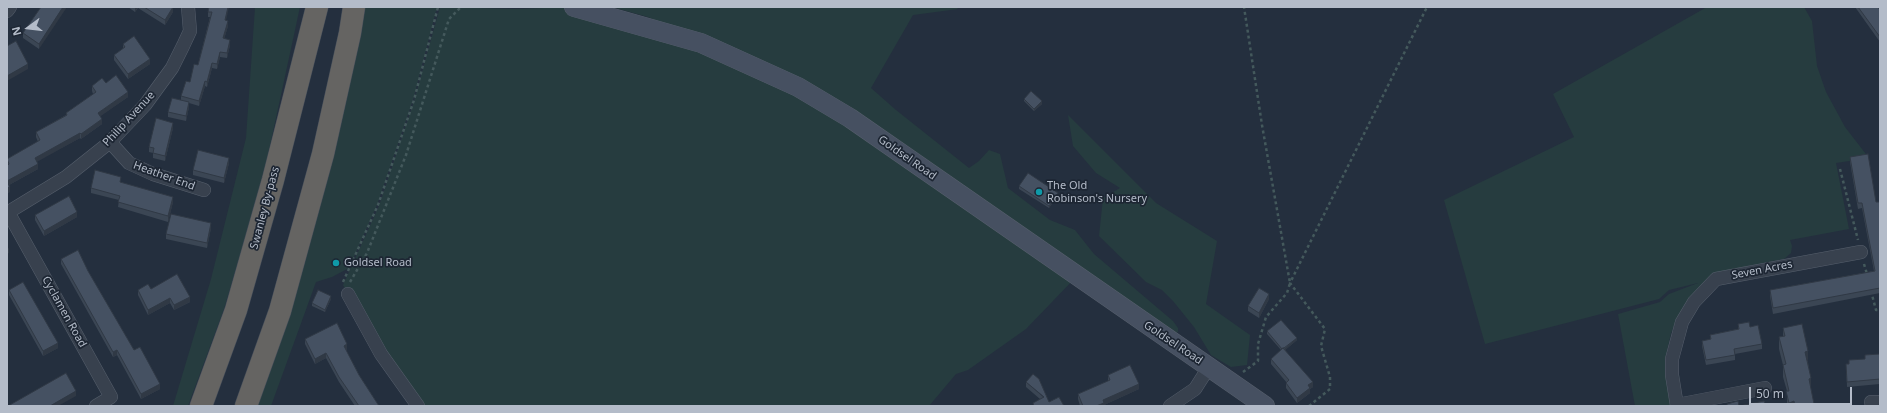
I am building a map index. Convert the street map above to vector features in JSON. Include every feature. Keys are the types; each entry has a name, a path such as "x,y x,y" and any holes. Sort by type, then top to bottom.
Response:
{"highway":[{"name":"Swanley By-pass","path":"200,406 236,310 273,180 317,7"},
{"path":"246,406 280,311 323,154 350,33 354,7"}],"main road":[{"name":"Goldsel Road","path":"574,7 701,43 798,88 850,118 1265,406"}],"street":[{"path":"7,11 10,7"},
{"name":"Philip Avenue","path":"8,212 66,177 110,142 145,104 172,68 190,31 188,7"},
{"name":"Heather End","path":"110,142 129,163 153,174 204,190"},
{"name":"Cyclamen Road","path":"8,212 111,397 96,406"},
{"name":"Seven Acres","path":"1764,388 1677,405 1672,375 1672,359 1682,322 1694,302 1716,280 1861,252"},
{"path":"345,289 381,354 418,406"},
{"path":"1170,406 1195,390 1209,367"}],"path":[{"path":"345,289 378,206 414,100 438,7"},
{"path":"345,289 367,253 406,156 449,19 461,7"},
{"path":"1244,7 1262,125 1290,283 1324,329 1321,346 1330,377 1330,389 1309,406"},
{"path":"1230,381 1258,361 1258,344 1266,316 1287,293 1290,283 1427,7"},
{"path":"1840,169 1869,281"},
{"path":"1871,288 1876,310 1880,310"}],"green space":[{"path":"255,7 300,7 263,178 224,309 188,406 173,406 211,279 246,138"},
{"path":"354,7 437,7 413,100 377,205 349,268 332,277 316,282 271,406 247,406"},
{"path":"440,7 516,9 570,7 643,27 797,89 1076,277 1026,329 968,370 956,374 929,406 419,406 382,354 343,285 379,206 414,101"},
{"path":"612,7 956,7 958,9 913,15 871,88 896,110 969,168 979,161 989,150 1000,154 1008,188 1050,220 1075,230 1094,254 1173,321 1178,328 1178,332 1175,333 850,118 702,42 648,17"},
{"path":"1707,7 1804,7 1812,21 1817,66 1826,92 1845,127 1869,158 1836,163 1849,229 1790,240 1792,246 1791,253 1784,259 1748,266 1716,279 1678,318 1671,333 1665,360 1670,406 1635,406 1618,314 1660,302 1669,294 1698,283 1669,290 1659,299 1485,344 1444,200 1574,137 1553,94"},
{"path":"1068,115 1156,203 1217,241 1206,304 1250,335 1247,365 1231,367 1211,355 1194,327 1173,301 1162,290 1146,282 1099,236 1103,198 1120,188 1096,173 1073,146"}],"building":[{"path":"41,7 63,7 39,44 23,33"},
{"path":"144,7 173,7 165,20"},
{"path":"209,7 228,7 225,20 228,21 223,38 230,40 227,53 220,52 217,64 212,63 207,82 205,81 199,101 181,96 186,81 190,82 194,64 198,65 212,12 208,12"},
{"path":"1858,7 1878,7 1880,10 1880,37"},
{"path":"134,36 150,59 128,74 114,55 125,47 123,44"},
{"path":"16,41 28,64 7,76 7,46"},
{"path":"116,75 128,92 98,113 102,119 81,134 80,133 35,158 38,164 7,181 7,166 9,164 7,159 40,140 36,132 67,115 66,113 96,92 92,86 102,78 106,83"},
{"path":"1031,91 1042,101 1034,109 1024,99"},
{"path":"172,98 189,102 186,116 168,112"},
{"path":"156,118 173,123 165,156 153,153 154,148 149,147"},
{"path":"198,150 229,158 224,178 193,170"},
{"path":"1868,154 1876,202 1880,202 1880,288 1773,308 1770,290 1875,271 1862,203 1858,203 1850,157"},
{"path":"95,170 121,177 120,182 173,197 168,216 118,202 120,196 91,188"},
{"name":"The Old Robinson's Nursery","path":"1028,173 1058,193 1049,206 1019,186"},
{"path":"69,196 77,212 44,231 35,215"},
{"path":"171,214 211,223 207,243 166,234"},
{"path":"78,250 88,271 134,350 140,347 160,384 141,394 117,350 113,352 61,259"},
{"path":"177,274 190,297 174,305 170,298 148,310 138,290 148,284 151,289"},
{"path":"23,282 58,343 43,351 9,290"},
{"path":"1259,288 1269,294 1259,313 1248,306"},
{"path":"318,290 331,296 325,310 312,303"},
{"path":"1281,320 1297,338 1282,349 1267,331"},
{"path":"1749,322 1750,327 1758,325 1762,344 1734,349 1735,355 1706,360 1702,341 1711,339 1710,335 1739,329 1738,324"},
{"path":"337,323 347,344 344,346 359,375 379,406 359,406 339,377 326,353 315,359 305,339"},
{"path":"1802,324 1808,351 1805,352 1811,378 1809,379 1814,404 1795,406 1794,401 1789,403 1786,391 1789,391 1783,365 1786,364 1779,337 1785,336 1783,328"},
{"path":"1283,348 1313,382 1308,385 1310,388 1297,398 1286,383 1289,380 1271,359"},
{"path":"1880,354 1880,379 1847,382 1846,364 1849,364 1849,360 1865,359 1865,355"},
{"path":"1130,365 1139,384 1103,400 1104,403 1096,406 1083,406 1078,394 1110,380 1108,375"},
{"path":"66,373 76,391 50,406 8,406"},
{"path":"1033,374 1039,379 1049,402 1059,397 1064,406 1034,406 1033,403 1044,397 1026,382"},
{"path":"1738,401 1739,406 1727,406 1727,404"},
{"path":"1764,401 1766,406 1739,406"}],"place":[{"name":"The Old Robinson's Nursery","path":"1039,192"},
{"name":"Goldsel Road","path":"336,263"}]}
